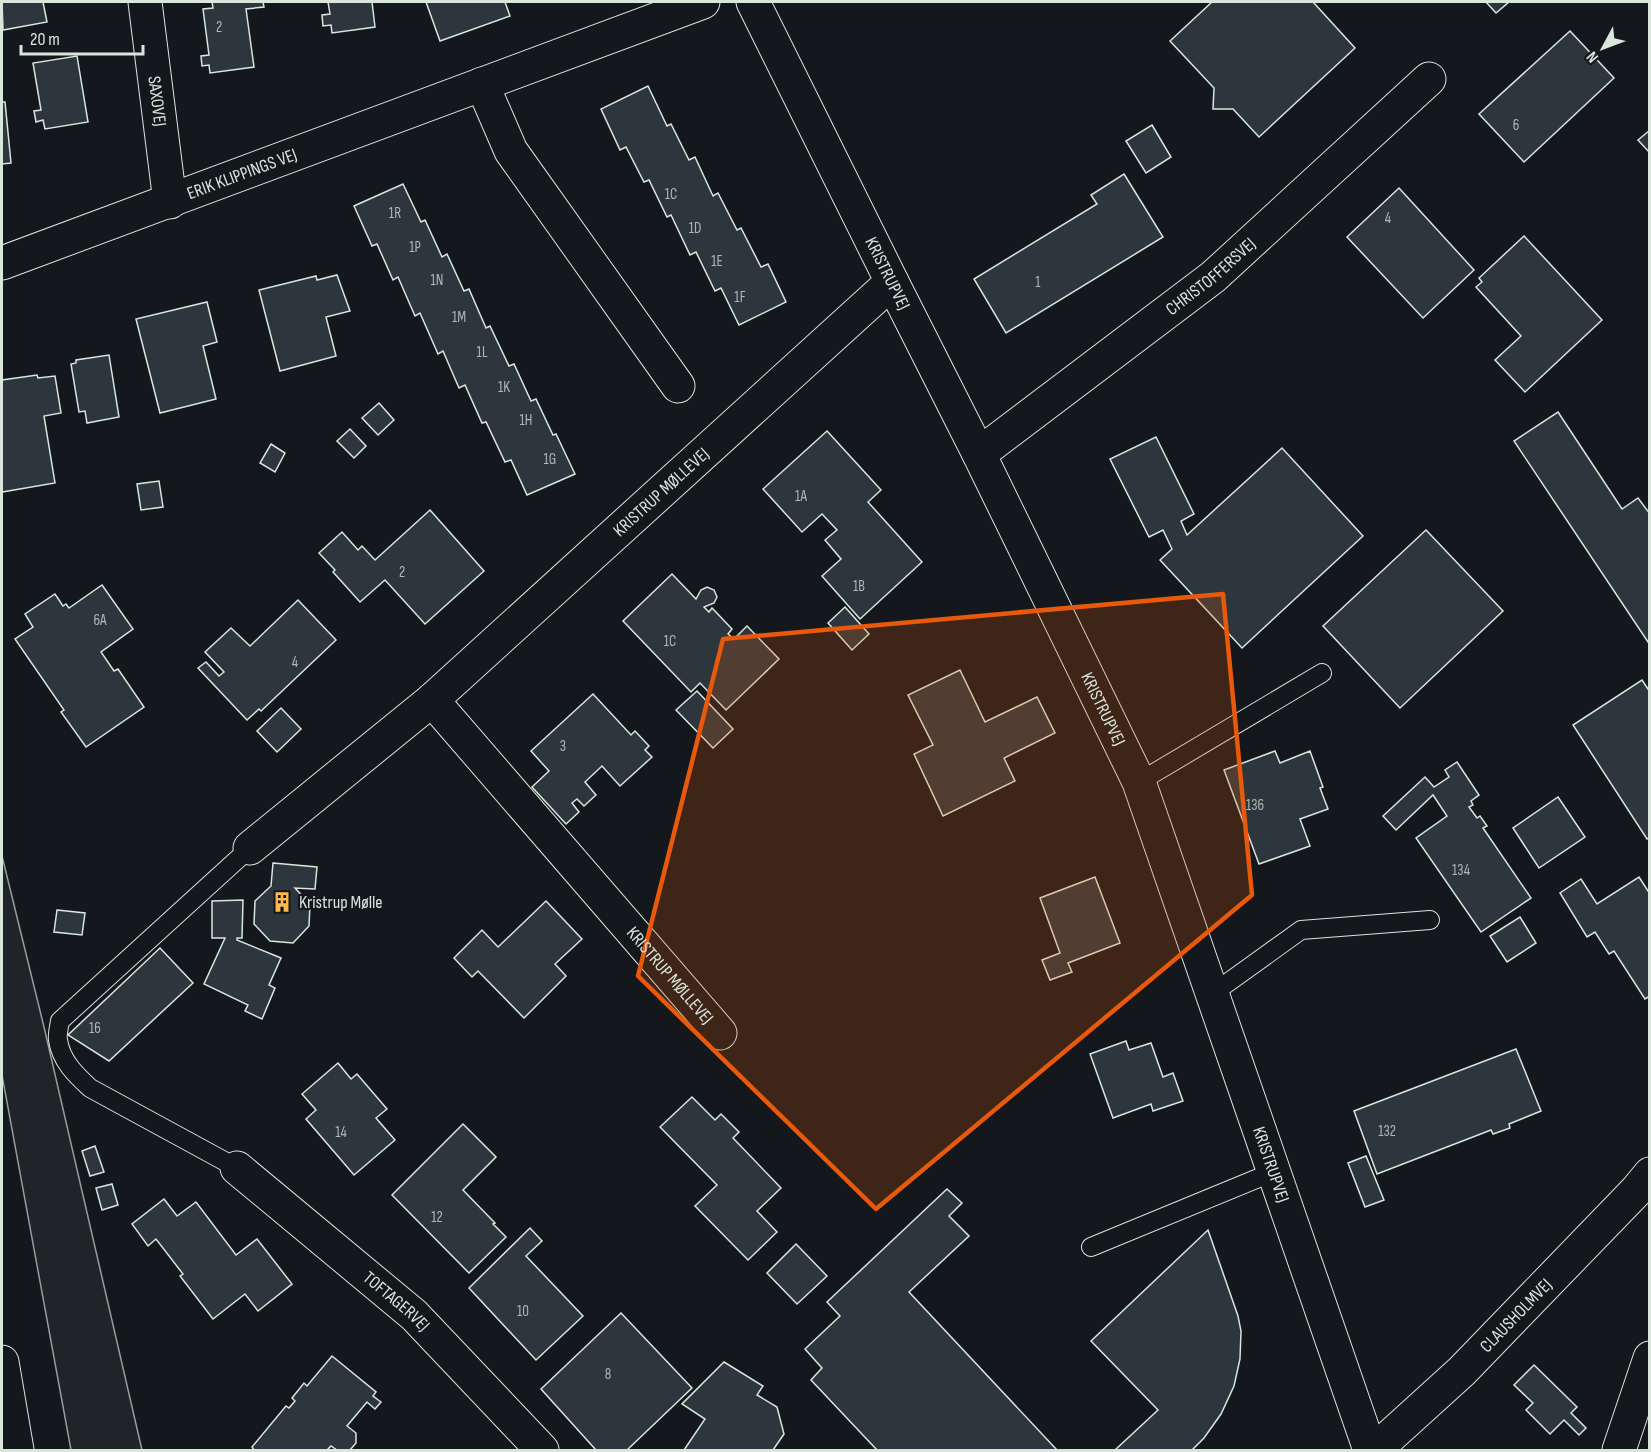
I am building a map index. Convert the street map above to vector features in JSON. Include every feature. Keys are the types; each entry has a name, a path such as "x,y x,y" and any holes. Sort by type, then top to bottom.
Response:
{"street":[{"name":"SAXOVEJ","path":"145,2 170,202"},
{"name":"ERIK KLIPPINGS VEJ","path":"2,263 703,2"},
{"name":"KRISTRUPVEJ","path":"753,2 979,454 1139,782 1370,1450"},
{"name":"CHRISTOFFERSVEJ","path":"979,454 1213,278 1429,79"},
{"path":"482,84 511,151 678,386"},
{"name":"KRISTRUP MØLLEVEJ","path":"250,848 432,700 892,282"},
{"name":"KRISTRUP MØLLEVEJ","path":"432,700 720,1033"},
{"name":"TOFTAGERVEJ","path":"237,1168 414,1316 542,1450"},
{"name":"CLAUSHOLMVEJ","path":"1375,1450 1462,1371 1645,1190"},
{"path":"1619,1450 1650,1358"},
{"path":"2,1362 17,1450"}],"lane":[{"path":"1139,782 1322,673"},
{"path":"237,1168 90,1088 74,1073 57,1039 60,1021 250,848"},
{"path":"1212,994 1301,930 1430,920"},
{"path":"1091,1247 1273,1172"}],"highlighted area":[{"path":"1223,594 1252,895 876,1209 638,976 723,639"}],"shaded area":[{"path":"2,856 142,1450 71,1450 2,1075"}],"building":[{"path":"2,2 43,2 47,22 3,30"},
{"path":"212,2 263,2 264,7 246,9 254,67 210,73 209,65 202,66 201,56 209,55 203,9 213,8"},
{"path":"328,2 372,2 375,27 332,33 331,25 323,26 322,15 330,14"},
{"path":"426,2 505,2 510,16 440,41"},
{"path":"1212,2 1313,2 1355,48 1259,137 1233,109 1213,109 1214,88 1170,41"},
{"path":"1486,2 1509,2 1496,13"},
{"path":"1570,31 1614,78 1524,162 1479,114"},
{"path":"77,56 88,122 45,129 43,120 36,122 34,111 41,110 33,63"},
{"path":"648,86 667,126 671,124 689,160 695,157 713,196 718,193 737,230 741,228 761,267 768,264 786,302 739,325 721,288 715,291 696,252 690,255 671,215 667,217 649,180 644,182 626,147 620,150 601,109"},
{"path":"2,102 5,102 11,163 2,164"},
{"path":"1152,125 1171,157 1146,173 1126,141"},
{"path":"1650,130 1650,151 1649,152 1638,140"},
{"path":"1124,174 1163,237 1006,333 974,279 1097,204 1091,195"},
{"path":"403,184 421,222 425,220 442,257 447,254 464,291 469,289 486,328 490,326 509,366 514,364 531,401 536,399 575,474 527,495 511,460 505,462 486,422 482,423 465,385 459,388 443,351 438,354 420,313 415,316 398,277 393,280 377,244 372,246 354,206"},
{"path":"1399,188 1474,270 1423,318 1347,237"},
{"path":"1524,236 1602,320 1525,392 1495,360 1521,336 1476,287 1482,282 1479,278"},
{"path":"337,275 350,311 326,317 336,356 280,371 259,290 316,276 317,280"},
{"path":"207,302 217,342 203,346 216,399 160,413 136,319"},
{"path":"109,355 119,417 87,423 85,411 79,412 71,364 76,363 76,360"},
{"path":"37,375 38,378 55,376 61,413 44,416 55,483 2,492 2,380"},
{"path":"379,403 394,420 378,435 362,418"},
{"path":"1558,412 1622,509 1638,498 1650,514 1650,645 1514,441"},
{"path":"350,429 366,446 354,458 337,441"},
{"path":"827,431 881,490 868,502 922,562 860,619 822,576 841,559 825,540 837,530 822,514 802,532 763,489"},
{"path":"1156,437 1194,514 1181,521 1187,535 1282,448 1363,536 1242,648 1160,560 1172,549 1163,530 1149,537 1110,459"},
{"path":"271,444 285,453 275,472 260,463"},
{"path":"159,481 163,507 141,510 137,484"},
{"path":"430,510 484,571 425,624 385,580 360,602 319,553 342,532 358,550 362,546 375,560"},
{"path":"1426,530 1503,611 1400,708 1323,626"},
{"path":"672,574 696,599 701,590 707,587 714,590 717,597 714,603 704,607 709,612 712,608 732,629 728,634 734,639 747,626 779,659 726,710 700,683 691,692 623,621"},
{"path":"102,585 133,629 101,652 114,671 118,669 144,707 86,747 61,712 64,710 15,639 33,627 25,614 55,594 63,606 66,604 69,608"},
{"path":"298,600 336,640 261,711 259,709 247,720 198,668 206,662 219,676 224,672 205,652 231,628 250,646"},
{"path":"845,607 869,634 852,650 828,623"},
{"path":"960,670 985,722 1037,697 1055,733 1004,758 1015,781 943,816 914,754 933,745 908,695"},
{"path":"1642,680 1650,692 1650,837 1647,839 1573,725"},
{"path":"697,691 733,729 713,748 676,710"},
{"path":"593,694 631,735 635,731 649,746 645,750 652,757 620,786 602,766 585,782 596,795 584,806 577,799 572,803 579,812 566,824 532,787 549,771 531,751"},
{"path":"281,708 301,729 277,752 257,731"},
{"path":"1275,751 1280,763 1310,751 1328,809 1300,819 1310,846 1259,864 1224,770"},
{"path":"1457,762 1479,795 1471,801 1473,805 1469,807 1487,826 1483,828 1531,898 1481,932 1416,838 1447,816 1433,795 1396,830 1383,816 1425,777 1434,787 1449,777 1445,770"},
{"path":"1558,797 1585,837 1539,868 1513,828"},
{"name":"Kristrup Mølle","path":"273,863 317,867 315,889 295,888 310,904 309,926 293,943 270,941 254,924 255,901 271,886"},
{"path":"1095,877 1120,943 1068,963 1072,972 1050,980 1042,960 1060,953 1040,898"},
{"path":"1639,877 1650,894 1650,996 1645,999 1614,951 1609,954 1595,932 1587,937 1560,893 1581,879 1597,904"},
{"path":"243,900 242,938 237,938 237,940 281,958 269,985 275,988 262,1019 245,1011 248,1005 204,984 225,938 212,938 212,901"},
{"path":"546,901 582,939 555,964 566,976 524,1018 478,971 472,977 454,958 482,930 498,947"},
{"path":"57,910 85,913 82,935 54,932"},
{"path":"1520,917 1536,943 1507,962 1490,936"},
{"path":"160,948 193,983 109,1061 68,1035"},
{"path":"1126,1041 1129,1050 1151,1043 1163,1077 1173,1073 1183,1101 1153,1111 1151,1104 1113,1118 1090,1054"},
{"path":"1516,1049 1541,1111 1509,1124 1510,1128 1493,1134 1491,1130 1377,1174 1354,1111"},
{"path":"338,1063 351,1079 357,1074 387,1109 376,1118 395,1140 354,1175 306,1119 316,1110 302,1094"},
{"path":"692,1097 715,1120 721,1114 739,1132 733,1138 781,1188 757,1211 777,1232 748,1260 695,1206 717,1185 660,1127"},
{"path":"463,1124 496,1157 463,1190 506,1237 469,1273 392,1195"},
{"path":"95,1146 104,1172 90,1176 82,1151"},
{"path":"1366,1156 1384,1200 1365,1207 1348,1163"},
{"path":"112,1184 118,1205 102,1210 96,1188"},
{"path":"947,1189 962,1203 949,1216 969,1236 909,1292 1057,1450 877,1450 811,1380 822,1368 805,1349 840,1316 827,1302"},
{"path":"164,1199 177,1216 196,1202 236,1255 257,1239 292,1284 258,1311 245,1294 213,1319 180,1276 183,1274 156,1239 148,1246 132,1224"},
{"path":"530,1228 542,1241 526,1256 583,1316 536,1360 469,1288"},
{"path":"1208,1230 1238,1316 1241,1331 1240,1359 1234,1386 1221,1414 1204,1438 1192,1450 1115,1450 1158,1410 1091,1341"},
{"path":"796,1244 827,1276 797,1304 767,1273"},
{"path":"621,1313 692,1388 627,1450 596,1450 541,1389"},
{"path":"332,1356 376,1392 373,1396 381,1402 375,1409 367,1402 347,1426 356,1433 356,1443 350,1450 337,1450 331,1446 327,1450 254,1450 252,1447 286,1406 289,1408 295,1401 292,1398 304,1383 307,1386"},
{"path":"724,1362 763,1386 757,1395 777,1407 784,1434 773,1450 684,1450 705,1419 682,1404"},
{"path":"1534,1365 1577,1407 1571,1413 1586,1428 1579,1435 1564,1420 1550,1434 1526,1410 1533,1403 1514,1385"}],"place":[{"name":"Kristrup Mølle","path":"282,902"}]}
